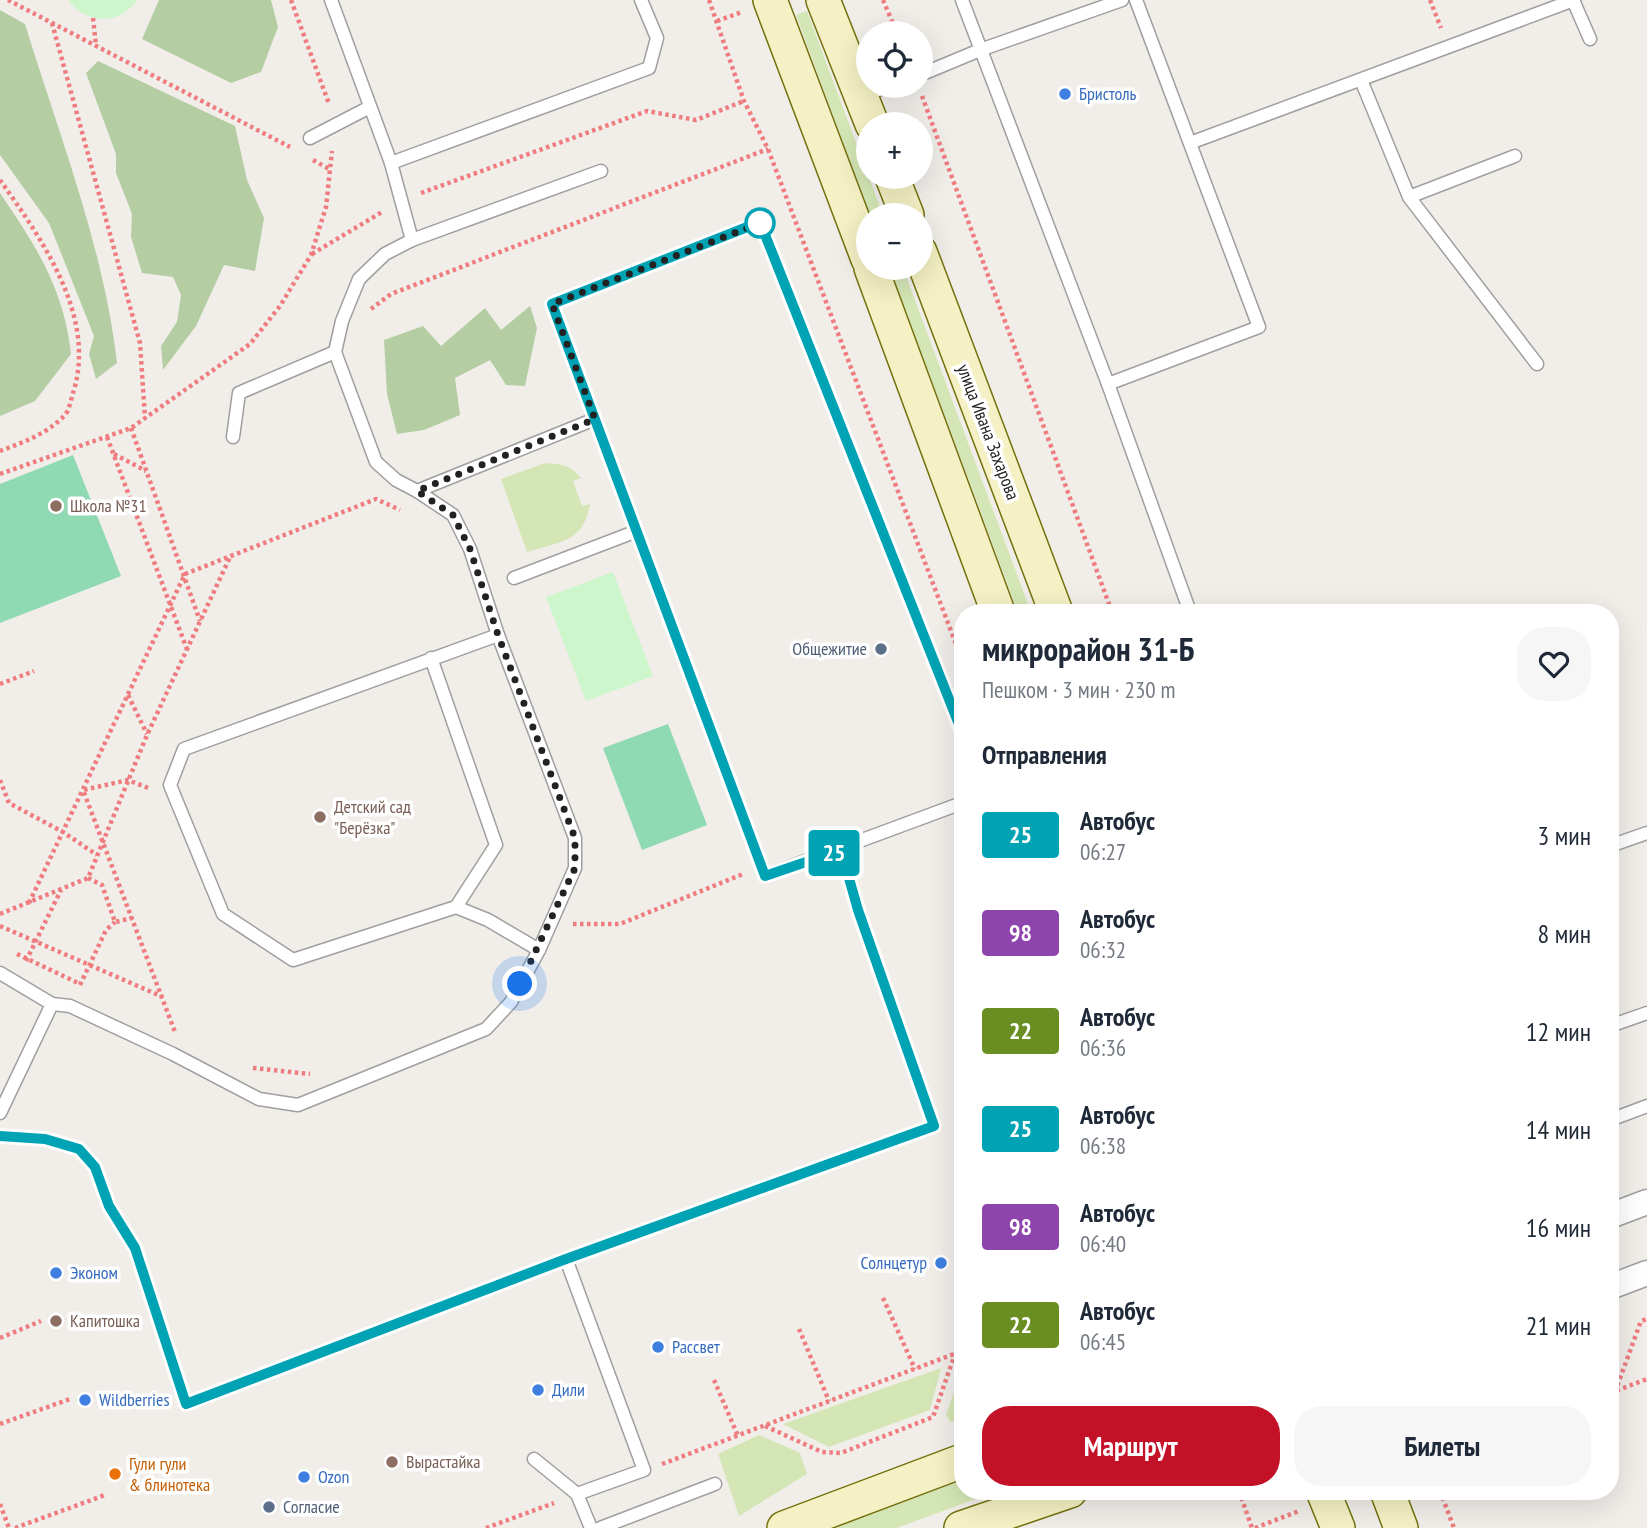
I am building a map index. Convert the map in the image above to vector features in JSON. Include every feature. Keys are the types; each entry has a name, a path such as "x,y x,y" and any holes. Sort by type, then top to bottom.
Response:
{"main road":[{"path":"771,0 856,227"},
{"path":"823,0 874,102"},
{"path":"875,280 995,604"},
{"name":"улица Ивана Захарова","path":"931,280 1053,604"},
{"path":"784,1528 954,1464"},
{"path":"961,1528 1043,1500"},
{"path":"1327,1500 1338,1528"},
{"path":"1390,1500 1401,1528"}],"street":[{"path":"1619,1213 1647,1202"},
{"path":"1619,1284 1647,1273"}],"lane":[{"path":"331,0 391,163 412,240"},
{"path":"391,163 649,68 657,38 641,0"},
{"path":"961,0 1108,384 1187,604"},
{"path":"933,69 979,50 1122,0"},
{"path":"1108,384 1259,327 1136,0"},
{"path":"1190,143 1573,0 1590,39"},
{"path":"1361,79 1409,197 1537,365"},
{"path":"310,138 370,107"},
{"path":"1409,197 1514,156"},
{"path":"0,973 13,978 52,1004 70,1006 173,1054 259,1099 298,1105 486,1029 511,1002 539,950 575,868 575,838 498,635 470,549 453,515 396,480 376,462 335,352 342,321 359,279 385,254 412,240 601,171"},
{"path":"954,712 760,222 552,304 765,876 954,806"},
{"path":"233,436 239,393 335,352"},
{"path":"417,491 595,419"},
{"path":"514,579 637,531"},
{"path":"431,658 496,845 456,907 293,960 223,914 170,785 184,749 431,658 498,635"},
{"path":"1619,843 1647,833"},
{"path":"0,1136 45,1139 79,1149 95,1167 109,1206 135,1248 186,1404 566,1259 934,1126 858,910 841,850"},
{"path":"456,907 488,920 539,950"},
{"path":"0,1113 52,1004"},
{"path":"1619,1023 1647,1013"},
{"path":"1619,1117 1647,1106"},
{"path":"566,1259 645,1470 577,1494"},
{"path":"534,1460 577,1494 591,1528"},
{"path":"600,1528 715,1484"}],"path":[{"path":"8,0 298,151"},
{"path":"0,474 131,428 250,344 280,306 311,255 326,207 333,127 328,95 291,0"},
{"path":"709,0 744,101 768,149 954,639"},
{"path":"883,0 892,21"},
{"path":"1430,0 1448,47"},
{"path":"93,19 96,46"},
{"path":"52,23 140,343 145,418"},
{"path":"922,98 1109,604"},
{"path":"311,255 402,201 647,111 696,120 744,101"},
{"path":"365,319 370,309 391,293 768,149"},
{"path":"309,157 331,170"},
{"path":"0,180 31,224 67,291 79,345 77,378 67,413 38,437 0,451"},
{"path":"131,428 201,621"},
{"path":"107,437 188,652"},
{"path":"114,454 147,471"},
{"path":"29,903 185,574 376,499 412,516"},
{"path":"163,998 0,925 2,914 88,878 147,735 232,554"},
{"path":"0,684 34,671"},
{"path":"127,694 147,735"},
{"path":"0,780 9,803 63,832 97,855"},
{"path":"83,790 128,780 156,790 170,785"},
{"path":"83,790 175,1029 173,1054"},
{"path":"88,878 102,885 114,922"},
{"path":"13,978 27,960 62,889"},
{"path":"70,1006 106,930 114,922 132,918"},
{"path":"9,951 92,990"},
{"path":"163,1024 187,1035"},
{"path":"246,1064 257,1070 281,1073 309,1075 321,1070"},
{"path":"883,1298 915,1369"},
{"path":"1619,1375 1642,1321 1647,1319"},
{"path":"0,1338 41,1321"},
{"path":"799,1329 829,1402"},
{"path":"645,1470 954,1353"},
{"path":"764,1426 822,1452 841,1453 933,1417 954,1356"},
{"path":"1619,1389 1647,1379"},
{"path":"714,1380 738,1436"},
{"path":"0,1424 70,1399"},
{"path":"486,1528 577,1494"},
{"path":"15,1528 105,1495"},
{"path":"1242,1500 1252,1528"},
{"path":"1443,1500 1454,1528"},
{"path":"0,1503 9,1528"}],"green space":[{"path":"68,0 137,0 121,14 102,19 84,14"},
{"path":"159,0 271,0 278,27 261,72 231,83 142,39"},
{"path":"0,10 25,24 91,234 111,320 117,363 96,379 89,354 94,336 49,223 0,155"},
{"path":"807,11 856,143 856,177 796,15"},
{"path":"98,61 235,126 247,180 264,218 255,271 224,265 196,326 163,370 161,346 177,322 181,295 173,277 142,273 131,237 132,214 116,173 116,154 86,73"},
{"path":"860,189 873,189 879,203 866,203"},
{"path":"0,193 36,250 55,288 71,354 35,401 0,416"},
{"path":"894,280 907,280 1028,604 1015,604"},
{"path":"530,306 537,328 525,386 506,385 490,360 455,378 460,415 424,430 397,434 387,394 384,340 423,326 441,346 485,308 501,330"},
{"path":"73,455 121,576 0,623 0,484"},
{"path":"545,463 573,470 581,478 573,481 582,506 590,504 587,517 576,533 560,542 527,552 501,479"},
{"path":"613,572 653,676 586,701 546,597"},
{"path":"668,724 707,825 642,850 603,748"},
{"path":"941,1368 930,1410 829,1447 783,1424"},
{"path":"954,1392 954,1421 950,1422 946,1414"},
{"path":"759,1435 800,1453 807,1474 739,1516 718,1454"},
{"path":"954,1483 954,1500 973,1500 897,1528 834,1528"}],"bus line":[{"name":"25","path":"0,1136 45,1139 79,1149 95,1167 109,1206 135,1248 186,1404 566,1259 934,1126 858,910 841,850 765,876 552,304 760,222 954,712"}],"place":[{"name":"Бристоль","path":"1065,94"},
{"name":"Школа №31","path":"56,506"},
{"name":"Общежитие","path":"881,649"},
{"name":"Детский сад \"Берёзка\"","path":"320,817"},
{"name":"Солнцетур","path":"941,1263"},
{"name":"Эконом","path":"56,1273"},
{"name":"Капитошка","path":"56,1321"},
{"name":"Рассвет","path":"658,1347"},
{"name":"Дили","path":"538,1390"},
{"name":"Wildberries","path":"85,1400"},
{"name":"Вырастайка","path":"392,1462"},
{"name":"Гули гули & блинотека","path":"115,1474"},
{"name":"Ozon","path":"304,1477"},
{"name":"Согласие","path":"269,1507"}],"route":[{"path":"520,984 539,950 575,868 575,838 498,635 470,549 453,515 438,502 417,491 595,419 552,304 760,223"}]}
